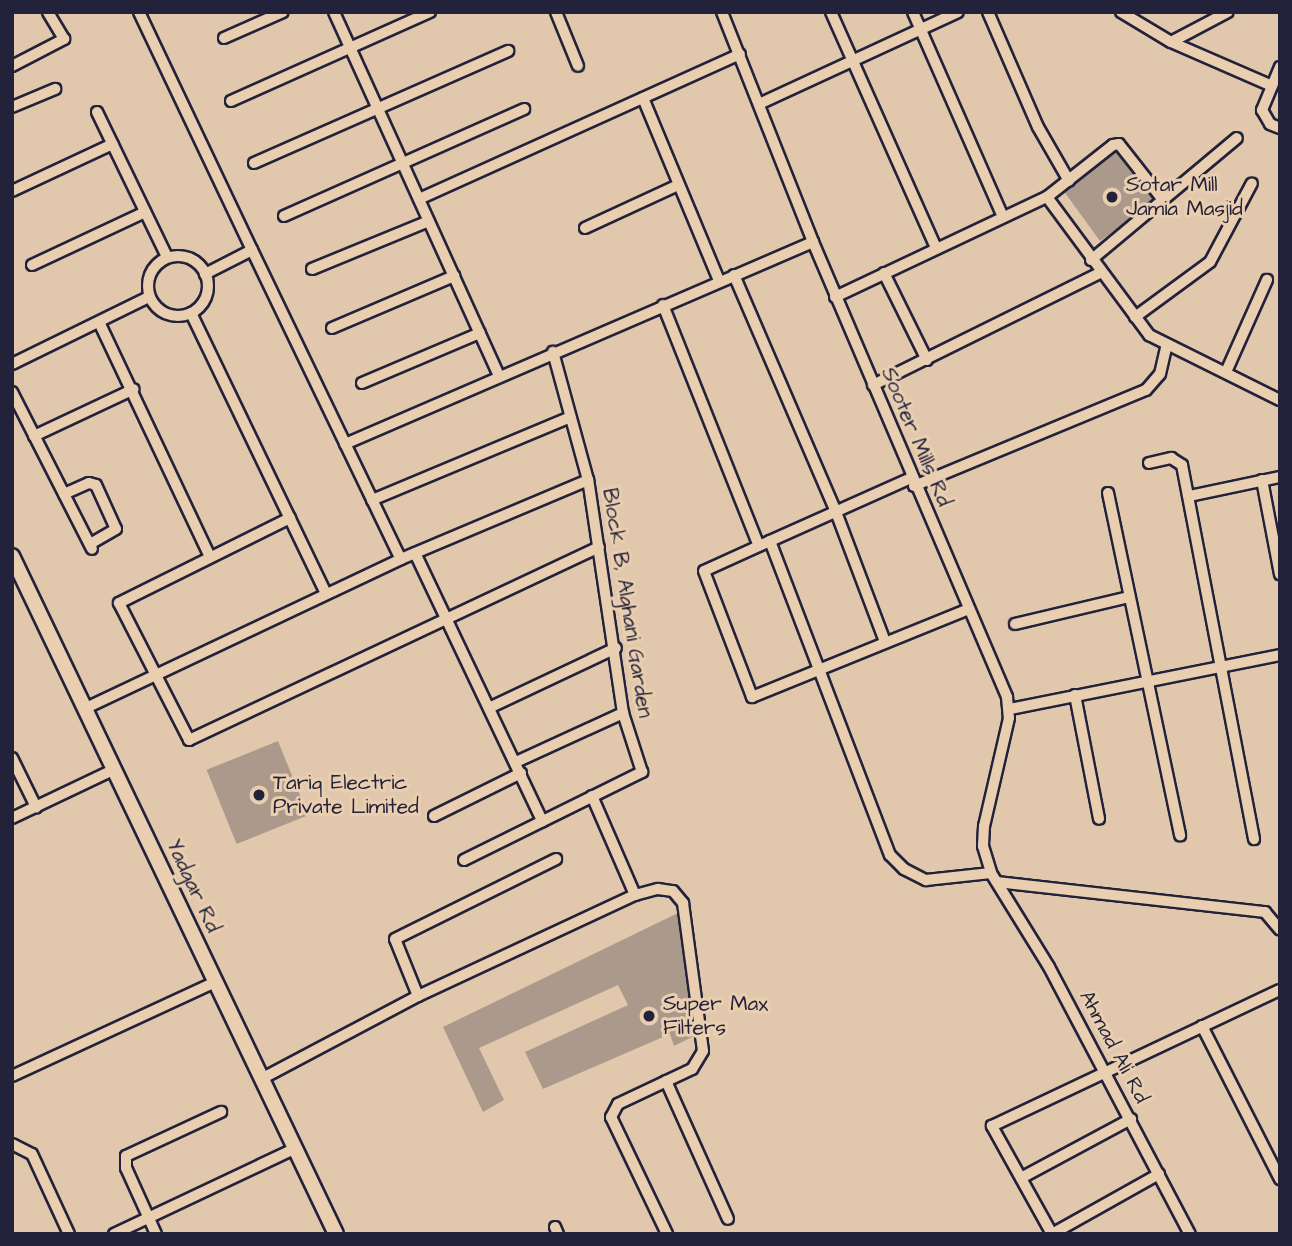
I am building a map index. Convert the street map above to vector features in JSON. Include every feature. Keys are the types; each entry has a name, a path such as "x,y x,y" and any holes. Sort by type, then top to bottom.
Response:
{"street":[{"path":"12,66 64,39 48,12"},
{"path":"139,12 401,559"},
{"path":"224,38 284,12"},
{"path":"334,12 498,374"},
{"path":"231,101 430,12"},
{"path":"556,12 578,66"},
{"name":"Sooter Mills Rd","path":"722,12 835,297 1010,709"},
{"path":"831,12 936,248"},
{"path":"913,12 1003,217"},
{"path":"759,104 958,12"},
{"path":"988,12 1038,127 1069,181"},
{"path":"1121,12 1171,42 1272,86"},
{"path":"1171,42 1228,12"},
{"path":"254,163 377,106 508,51"},
{"path":"419,199 740,54"},
{"path":"1280,66 1262,110 1270,124 1280,128"},
{"path":"12,107 55,89"},
{"path":"643,98 719,281"},
{"path":"284,216 402,160 524,109"},
{"path":"97,112 167,257"},
{"path":"1091,260 1237,138"},
{"path":"12,191 113,144"},
{"path":"835,297 1047,197 1119,144 1163,200"},
{"path":"1135,317 1210,262 1252,183"},
{"path":"585,228 678,185"},
{"path":"1047,197 1100,274 1135,317 1167,347 1226,372 1277,398 1280,385"},
{"path":"32,265 145,212"},
{"path":"312,269 429,221"},
{"path":"345,444 498,374 813,242"},
{"path":"205,274 252,250"},
{"path":"167,257 185,257 205,274 204,300 191,313 162,312 149,297 152,269 167,257"},
{"path":"884,273 926,360"},
{"path":"873,385 1100,274"},
{"path":"734,275 836,512 885,642"},
{"path":"332,328 454,276"},
{"path":"1226,372 1267,280"},
{"path":"12,364 149,297"},
{"path":"663,305 819,670 890,855 904,869 926,880 994,877 1265,912 1280,930"},
{"path":"191,313 326,593"},
{"path":"99,321 134,389 210,557"},
{"path":"362,383 480,333"},
{"path":"969,609 752,697 704,571 836,512 1146,390 1160,374 1167,347"},
{"name":"Block B, Alghani Garden","path":"553,352 588,480 616,648 623,713 642,772 592,796"},
{"path":"34,436 134,389"},
{"path":"12,392 34,436 64,494 91,546 116,528 96,485 89,483 64,494"},
{"path":"372,500 570,417"},
{"path":"1149,463 1178,460 1189,496 1254,839"},
{"path":"1189,496 1280,477"},
{"path":"86,708 326,593 588,480"},
{"path":"1262,480 1280,574"},
{"path":"1108,493 1180,836"},
{"path":"290,518 119,603 189,740 447,616 599,548"},
{"path":"415,553 491,707 542,821"},
{"name":"Yadgar Rd","path":"13,561 86,708 336,1234"},
{"path":"1015,624 1129,597"},
{"path":"491,707 616,648"},
{"path":"994,877 983,846 984,826 1010,709 1280,655"},
{"path":"1075,695 1099,819"},
{"path":"434,816 519,767 623,713"},
{"path":"12,758 36,807"},
{"path":"12,818 115,769"},
{"path":"464,860 592,796 635,895"},
{"path":"418,996 395,939 556,859"},
{"name":"Ahmad Ali Rd","path":"994,877 1105,1071 1190,1234"},
{"path":"263,1078 418,996 635,895 666,890 683,903 703,1051 692,1069 618,1104 611,1117 667,1234"},
{"path":"12,1076 215,982"},
{"path":"1159,1174 1052,1234 992,1126 1280,990"},
{"path":"1202,1026 1280,1179"},
{"path":"666,1082 728,1219"},
{"path":"156,1234 126,1168 126,1156 221,1112"},
{"path":"1021,1178 1131,1119"},
{"path":"12,1144 32,1154 69,1234"},
{"path":"114,1234 294,1149"}],"building":[{"name":"Sotar Mill Jamia Masjid","path":"1119,148 1157,200 1100,241 1062,189"},
{"name":"Tariq Electric Private Limited","path":"278,741 308,815 237,844 207,770"},
{"name":"Super Max Filters","path":"680,912 696,1035 674,1046 670,1034 543,1089 525,1052 628,1005 618,985 479,1048 504,1100 483,1112 443,1027"}],"place":[{"name":"Sotar Mill Jamia Masjid","path":"1112,197"},
{"name":"Tariq Electric Private Limited","path":"259,795"},
{"name":"Super Max Filters","path":"649,1016"}]}
